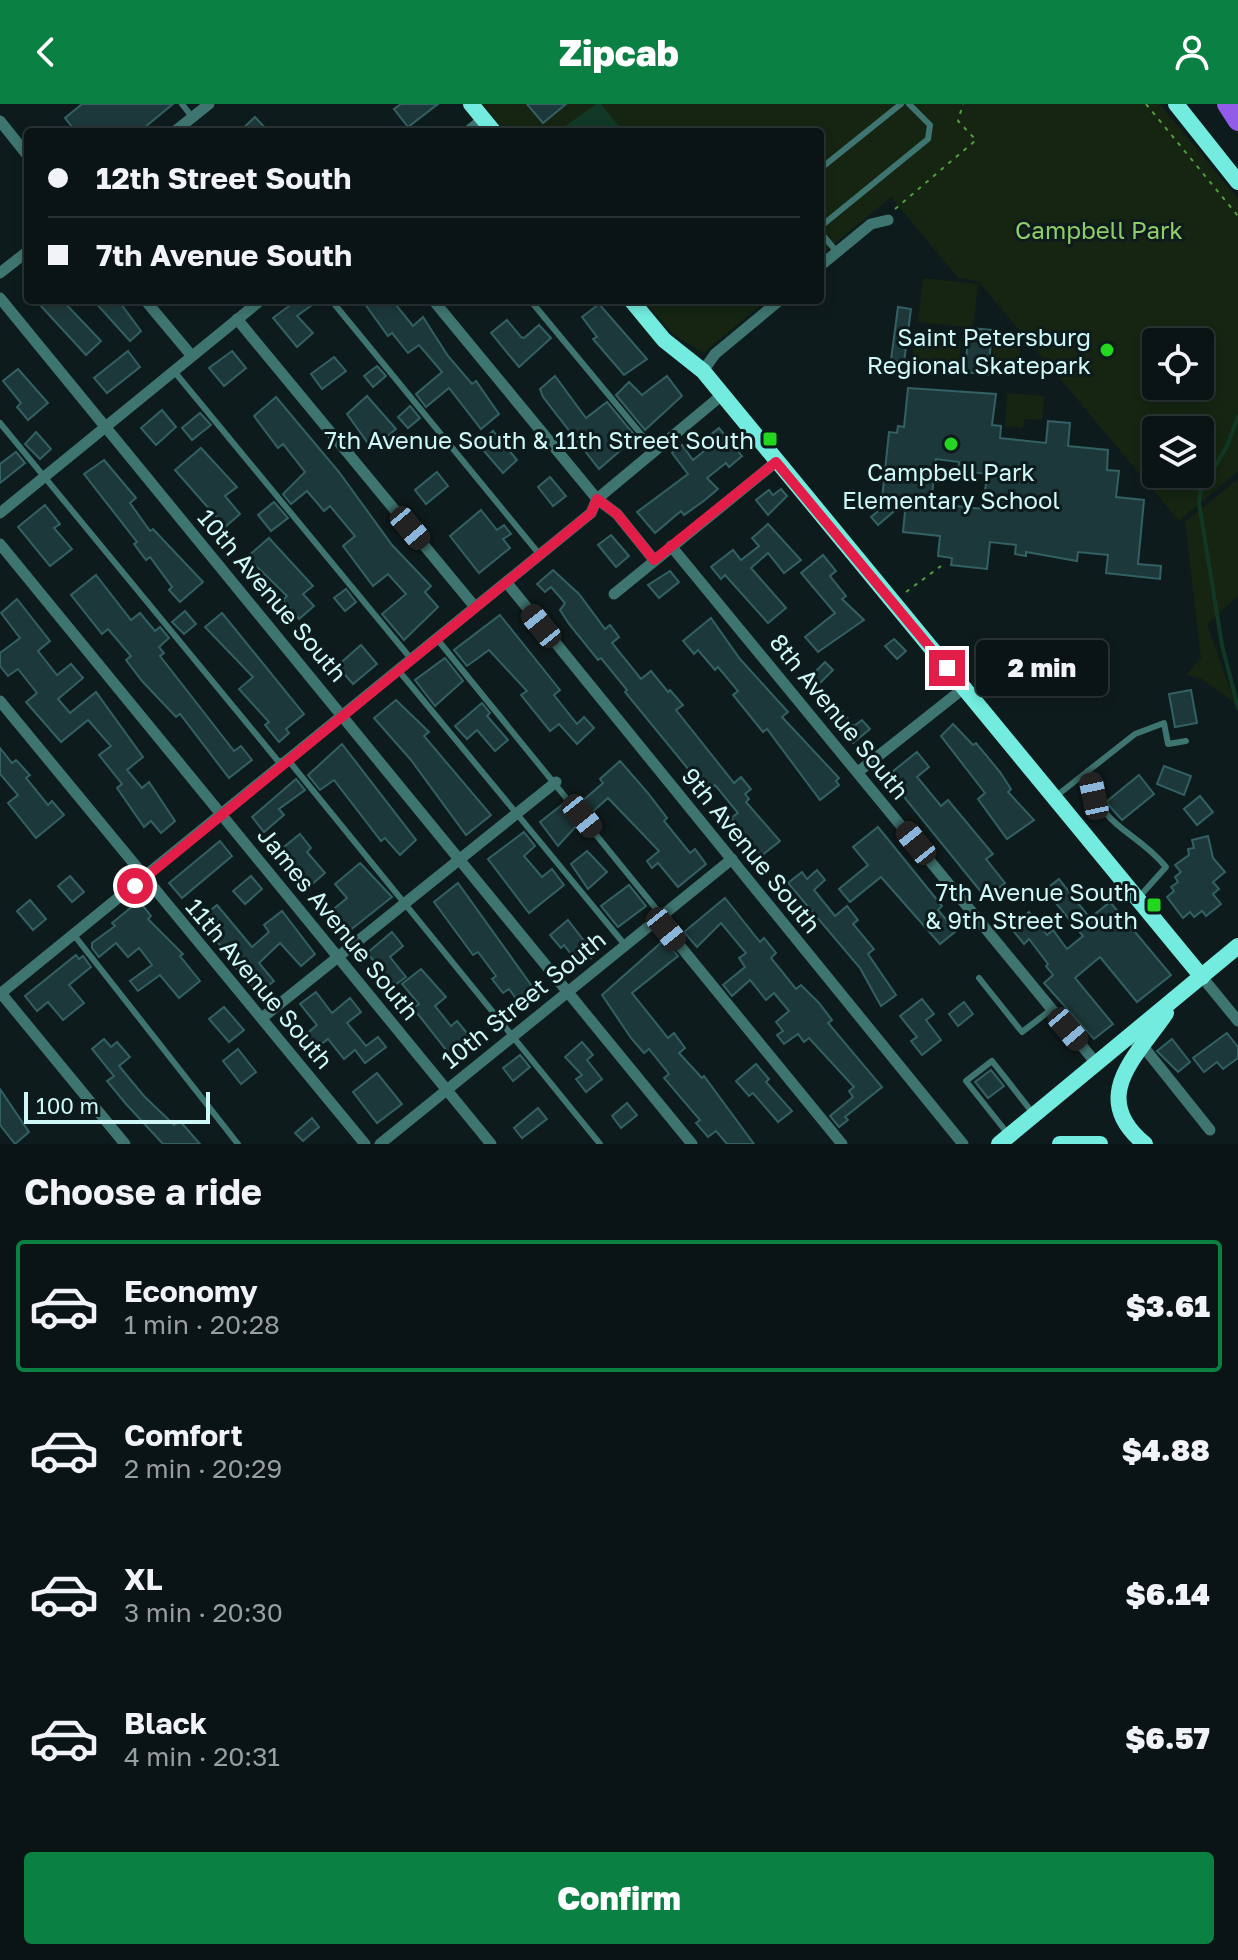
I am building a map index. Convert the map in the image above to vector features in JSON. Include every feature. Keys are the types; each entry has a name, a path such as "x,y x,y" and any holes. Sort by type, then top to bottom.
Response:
{"highway":[{"path":"1227,104 1238,121"}],"street":[{"path":"179,128 209,104"},
{"path":"1176,104 1238,182"},
{"path":"0,121 4,136 24,153"},
{"path":"824,263 871,224 888,220"},
{"path":"0,273 24,254"},
{"name":"10th Avenue South","path":"0,298 692,1144"},
{"path":"148,304 191,355"},
{"path":"0,513 256,304"},
{"path":"436,304 597,499 617,514 654,560"},
{"path":"634,304 664,340 703,371 1055,797 1137,899 1195,983 1238,1021"},
{"path":"703,371 715,354 775,304"},
{"path":"237,319 475,607"},
{"path":"125,1144 0,993 507,583 591,513 597,499 722,395"},
{"path":"614,594 776,462"},
{"name":"James Avenue South","path":"0,544 491,1144"},
{"name":"8th Avenue South","path":"671,546 1096,1063"},
{"name":"9th Avenue South","path":"507,583 732,859 955,1141"},
{"path":"858,772 964,688"},
{"name":"11th Avenue South","path":"0,701 365,1144"},
{"path":"262,1018 556,782"},
{"name":"10th Street South","path":"380,1144 732,859"},
{"path":"660,918 842,1144"},
{"path":"1004,1140 1238,946"},
{"path":"1145,1144 1129,1128 1119,1102 1125,1067 1195,983"},
{"path":"1124,1040 1142,1045 1210,1130"},
{"path":"1060,1144 1100,1144"}],"lane":[{"path":"182,104 192,117"},
{"path":"824,166 901,104"},
{"path":"824,227 928,139 930,125 909,104"},
{"path":"824,235 837,252"},
{"path":"334,304 540,555"},
{"path":"533,304 655,451"},
{"path":"173,370 412,660"},
{"path":"0,423 278,761 289,761 600,1144"},
{"path":"437,639 556,782 660,918"},
{"path":"399,671 625,945"},
{"path":"1055,797 1135,734 1164,723 1168,744 1186,741"},
{"path":"1088,771 1094,796 1114,826 1146,843 1166,867 1137,899"},
{"path":"74,935 238,1144"},
{"path":"979,978 1022,1032 1052,1009"},
{"path":"1004,1140 966,1081 992,1061 1035,1115"}],"path":[{"path":"888,220 902,200 976,140 958,121 963,104"},
{"path":"1146,104 1238,216"},
{"path":"905,592 941,566"}],"green space":[{"name":"Campbell Park","path":"482,104 1160,104 1238,199 1238,471 1179,521 1151,488 1214,488 1214,416 1142,416 1142,477 978,281 958,278 891,197 824,253 824,128 502,128"},
{"path":"923,278 978,284 973,328 918,322"},
{"path":"647,304 762,304 703,353 673,334"},
{"path":"918,337 961,341 959,364 912,359 914,340"},
{"path":"993,346 1020,348 1017,378 991,375"},
{"path":"1007,393 1044,396 1042,420 1024,419 1023,428 1005,426"},
{"path":"1238,479 1238,596 1207,624 1235,703 1200,678 1186,675 1201,658 1185,522"}],"shaded area":[{"path":"596,104 601,104 621,128 565,128"}],"building":[{"path":"82,104 173,104 144,128 73,128 65,118"},
{"path":"401,104 438,104 408,127 394,109"},
{"path":"527,104 566,104 543,123"},
{"path":"255,117 265,128 243,128"},
{"path":"66,304 101,341 86,355 40,305"},
{"path":"97,304 121,304 141,331 130,341"},
{"path":"288,304 314,304 297,316 313,333 297,347 273,318"},
{"path":"365,304 395,304 413,326 423,317 448,356 472,384 476,381 499,414 481,429 449,388 426,407 416,394 442,372 419,345 408,353 392,333 388,336"},
{"path":"599,304 647,359 624,375 593,339 597,337 582,317"},
{"path":"898,307 911,309 904,362 891,360"},
{"path":"507,320 521,337 524,338 539,325 551,338 519,367 491,333"},
{"path":"969,328 992,330 988,375 965,372"},
{"path":"128,351 140,367 107,393 94,378"},
{"path":"232,351 246,368 224,386 209,368"},
{"path":"334,357 346,371 322,389 311,374"},
{"path":"377,366 386,376 373,387 364,376"},
{"path":"18,369 48,403 28,420 17,407 21,403 3,381"},
{"path":"555,376 586,418 607,402 636,437 599,469 543,397 540,389"},
{"path":"667,376 682,396 645,430 616,395 629,382 642,395"},
{"path":"908,388 996,394 992,425 1001,426 1000,438 1046,443 1048,421 1070,423 1068,446 1108,450 1107,470 1119,471 1116,497 1144,500 1138,564 1161,566 1160,579 1106,573 1108,555 1078,552 1077,561 1026,552 1026,556 1015,554 1016,545 990,542 987,569 951,565 952,558 938,556 940,536 903,532 906,501 878,525 871,517 881,509 889,432 897,433 898,426 904,427","holes":["936,459 959,462 958,470 987,474 983,509 931,503"]},
{"path":"367,396 396,429 372,449 347,414"},
{"path":"276,397 339,472 392,545 431,586 425,592 438,607 404,640 382,614 406,594 388,574 373,586 343,546 355,536 330,506 324,511 307,491 291,504 283,494 305,472 283,444 278,448 254,416"},
{"path":"410,406 420,418 408,428 398,417"},
{"path":"162,410 176,427 156,445 141,428"},
{"path":"200,413 211,425 192,440 182,428"},
{"path":"719,428 742,456 729,467 726,463 707,478 718,489 684,515 681,511 655,533 637,512 688,474 672,453 682,445 693,460 714,443 709,436"},
{"path":"493,431 517,460 503,473 478,444"},
{"path":"36,432 51,449 40,459 25,444"},
{"path":"201,448 237,487 225,496 240,514 225,527 175,470"},
{"path":"16,452 25,463 0,483 0,464"},
{"path":"104,460 136,498 130,503 150,531 153,529 203,582 180,602 169,590 172,587 150,557 146,560 134,544 137,542 84,474"},
{"path":"437,472 448,486 426,504 415,490"},
{"path":"550,477 566,496 553,506 538,487"},
{"path":"781,489 787,496 768,515 756,500 769,490 773,495"},
{"path":"274,502 288,518 271,531 258,515"},
{"path":"45,505 60,524 54,528 72,549 50,566 18,527"},
{"path":"481,510 497,530 504,525 511,534 503,539 510,548 479,573 450,536"},
{"path":"768,524 801,560 784,573 768,553 751,568 786,608 768,623 725,575 721,579 711,567 733,550 741,560 759,546 752,538"},
{"path":"611,535 629,556 616,567 598,545"},
{"path":"269,538 313,586 303,594 314,606 299,619 283,600 287,596 247,557"},
{"path":"823,555 836,571 830,576 846,596 842,599 864,620 818,652 805,637 835,613 801,573"},
{"path":"553,570 579,594 605,629 610,625 619,637 612,643 641,679 651,671 683,705 676,710 734,783 741,777 751,789 745,794 749,799 746,802 780,841 761,856 731,818 738,813 715,785 707,792 601,658 598,660 569,624 560,610 565,603 551,587 545,592 537,584"},
{"path":"670,571 679,582 659,598 648,585"},
{"path":"96,575 131,620 140,613 155,631 160,627 169,638 159,647 164,653 160,656 234,751 241,746 252,760 229,778 180,714 176,717 142,681 126,660 131,656 108,629 102,634 71,595"},
{"path":"346,589 356,602 345,611 334,598"},
{"path":"17,599 50,641 38,651 57,675 71,664 83,678 58,699 70,713 96,692 143,757 127,770 142,788 149,782 175,821 161,833 151,821 144,827 117,788 122,784 99,755 111,746 88,720 61,742 26,702 37,693 18,669 8,676 0,666 0,653 20,638 1,613"},
{"path":"185,611 196,624 184,634 172,622"},
{"path":"222,613 304,714 286,729 289,733 279,742 265,725 269,722 239,689 253,677 205,627"},
{"path":"500,615 560,690 554,695 577,724 584,717 594,728 577,744 559,724 550,731 521,695 527,691 489,650 467,666 454,650"},
{"path":"711,618 740,659 788,712 782,717 839,778 836,781 839,785 820,800 767,729 763,732 733,695 738,691 718,667 715,670 698,650 694,654 683,641"},
{"path":"894,639 906,651 897,659 885,646"},
{"path":"361,645 377,664 353,684 337,666"},
{"path":"445,658 463,681 435,706 415,680"},
{"path":"825,662 833,670 819,684 811,676"},
{"path":"1191,690 1197,723 1175,727 1169,694"},
{"path":"396,700 429,732 424,736 491,815 466,835 411,760 374,718"},
{"path":"834,702 854,726 862,720 870,729 853,743 824,710"},
{"path":"482,703 490,713 487,716 508,740 495,751 477,730 467,739 455,726"},
{"path":"953,724 973,745 976,743 1000,772 1011,789 1008,792 1034,820 1007,839 978,799 985,793 941,736"},
{"path":"342,744 416,840 400,855 385,838 381,841 334,780 320,790 308,775"},
{"path":"0,748 12,763 16,760 30,775 26,778 48,805 52,801 64,815 36,838 8,803 18,795 0,774"},
{"path":"917,752 929,767 917,777 941,806 948,800 993,854 986,859 1005,883 986,898 887,776"},
{"path":"620,761 667,818 664,821 690,853 695,849 706,864 678,887 658,863 652,868 647,861 659,851 608,798 588,816 579,804 603,783 600,779"},
{"path":"1164,766 1191,776 1184,795 1157,784"},
{"path":"1139,775 1154,794 1122,820 1106,802"},
{"path":"296,779 305,790 279,809 284,815 264,832 252,817"},
{"path":"1200,796 1213,812 1197,825 1184,809"},
{"path":"563,804 579,823 558,846 540,822"},
{"path":"878,827 942,906 938,910 956,931 940,944 881,877 850,902 839,889 868,865 853,847"},
{"path":"524,832 535,846 524,856 542,877 552,869 564,885 529,913 488,859"},
{"path":"300,834 311,848 307,852 325,873 311,885 280,850"},
{"path":"1208,836 1213,858 1225,872 1213,882 1219,889 1213,894 1221,904 1206,916 1202,911 1194,917 1190,912 1183,918 1167,897 1174,891 1171,887 1178,882 1175,877 1181,872 1175,865 1189,855 1188,849 1194,848 1192,840"},
{"path":"220,841 232,856 182,898 169,883"},
{"path":"587,851 607,872 588,889 571,864"},
{"path":"360,863 392,897 343,936 325,916 347,898 335,884"},
{"path":"817,870 825,880 814,890 835,916 847,906 858,920 853,924 874,949 868,954 896,995 881,1006 860,968 788,883 802,872 807,879"},
{"path":"70,876 84,892 72,902 58,886"},
{"path":"251,876 262,889 245,904 233,891"},
{"path":"1059,879 1090,918 1110,902 1171,975 1137,1002 1100,957 1075,978 1113,1024 1094,1039 1044,983 1053,975 1046,966 1048,964 1029,939 1024,944 1010,927 1029,912 1047,935 1053,930 1067,949 1083,936 1045,890"},
{"path":"458,883 539,996 523,1008 509,989 503,993 492,979 496,976 478,952 473,955 434,902"},
{"path":"629,885 646,906 618,927 601,906"},
{"path":"725,898 760,942 764,938 776,953 771,958 796,989 801,985 819,1003 832,1020 828,1023 882,1087 845,1117 848,1120 839,1127 830,1116 853,1097 849,1091 854,1087 809,1038 804,1042 798,1034 784,1044 777,1035 783,1031 776,1022 789,1011 774,993 766,1000 750,980 732,996 723,985 745,967 739,958 746,953 721,923 697,947 684,932"},
{"path":"30,900 46,919 33,930 17,911"},
{"path":"139,901 151,916 148,919 183,954 180,956 200,981 179,998 160,975 138,991 130,981 152,965 139,948 128,957 116,943 99,957 92,948 92,943 115,926 112,923"},
{"path":"217,905 252,947 269,932 264,925 282,911 315,954 301,966 280,943 259,963 274,981 259,993 227,958 229,956 199,920"},
{"path":"568,920 595,955 580,966 564,945 561,948 550,935"},
{"path":"392,932 403,946 390,957 406,977 395,985 367,953"},
{"path":"664,940 678,956 632,993 668,1038 674,1033 685,1048 679,1053 702,1078 704,1076 754,1144 727,1144 716,1131 708,1137 696,1123 700,1120 664,1078 669,1074 649,1049 644,1053 631,1038 602,995"},
{"path":"76,955 79,959 83,956 91,967 69,985 84,1003 63,1020 48,1002 37,1011 25,996"},
{"path":"421,969 446,997 435,1006 451,1026 457,1021 476,1044 455,1061 413,1008 419,1004 402,984"},
{"path":"316,992 332,1013 350,998 361,1012 347,1023 366,1046 378,1037 386,1047 365,1063 355,1050 344,1059 328,1039 309,1054 299,1040 317,1025 300,1004"},
{"path":"922,999 934,1014 926,1020 941,1040 922,1055 911,1041 917,1037 900,1016"},
{"path":"964,1002 973,1014 958,1026 949,1014"},
{"path":"224,1007 244,1030 229,1042 209,1019"},
{"path":"1227,1033 1238,1047 1238,1058 1223,1069 1217,1062 1204,1072 1193,1058"},
{"path":"104,1039 111,1047 117,1042 130,1057 119,1066 144,1096 174,1125 180,1121 200,1144 163,1144 126,1104 107,1081 114,1076 92,1049"},
{"path":"1172,1039 1190,1062 1178,1072 1157,1051"},
{"path":"582,1042 593,1055 587,1060 602,1079 586,1092 576,1079 582,1075 565,1057"},
{"path":"238,1049 256,1072 241,1084 223,1061"},
{"path":"520,1055 530,1067 513,1081 503,1068"},
{"path":"756,1064 769,1079 766,1082 792,1111 778,1122 753,1093 749,1096 736,1081"},
{"path":"991,1070 1004,1086 988,1098 975,1082"},
{"path":"377,1073 402,1104 377,1123 353,1092"},
{"path":"0,1089 29,1132 15,1144 0,1125"},
{"path":"627,1103 637,1115 621,1128 612,1116"},
{"path":"538,1108 547,1119 522,1138 514,1128"},
{"path":"312,1118 319,1127 303,1141 295,1133"}],"waterway":[{"path":"1238,417 1227,446 1201,490 1199,503 1222,645 1238,708"}],"place":[{"name":"Saint Petersburg Regional Skatepark","path":"1107,350"},
{"name":"7th Avenue South & 11th Street South","path":"770,439"},
{"name":"Campbell Park Elementary School","path":"951,444"},
{"name":"7th Avenue South & 9th Street South","path":"1154,905"}],"route":[{"path":"135,886 591,513 597,499 617,514 654,560 776,462 947,668"}]}
